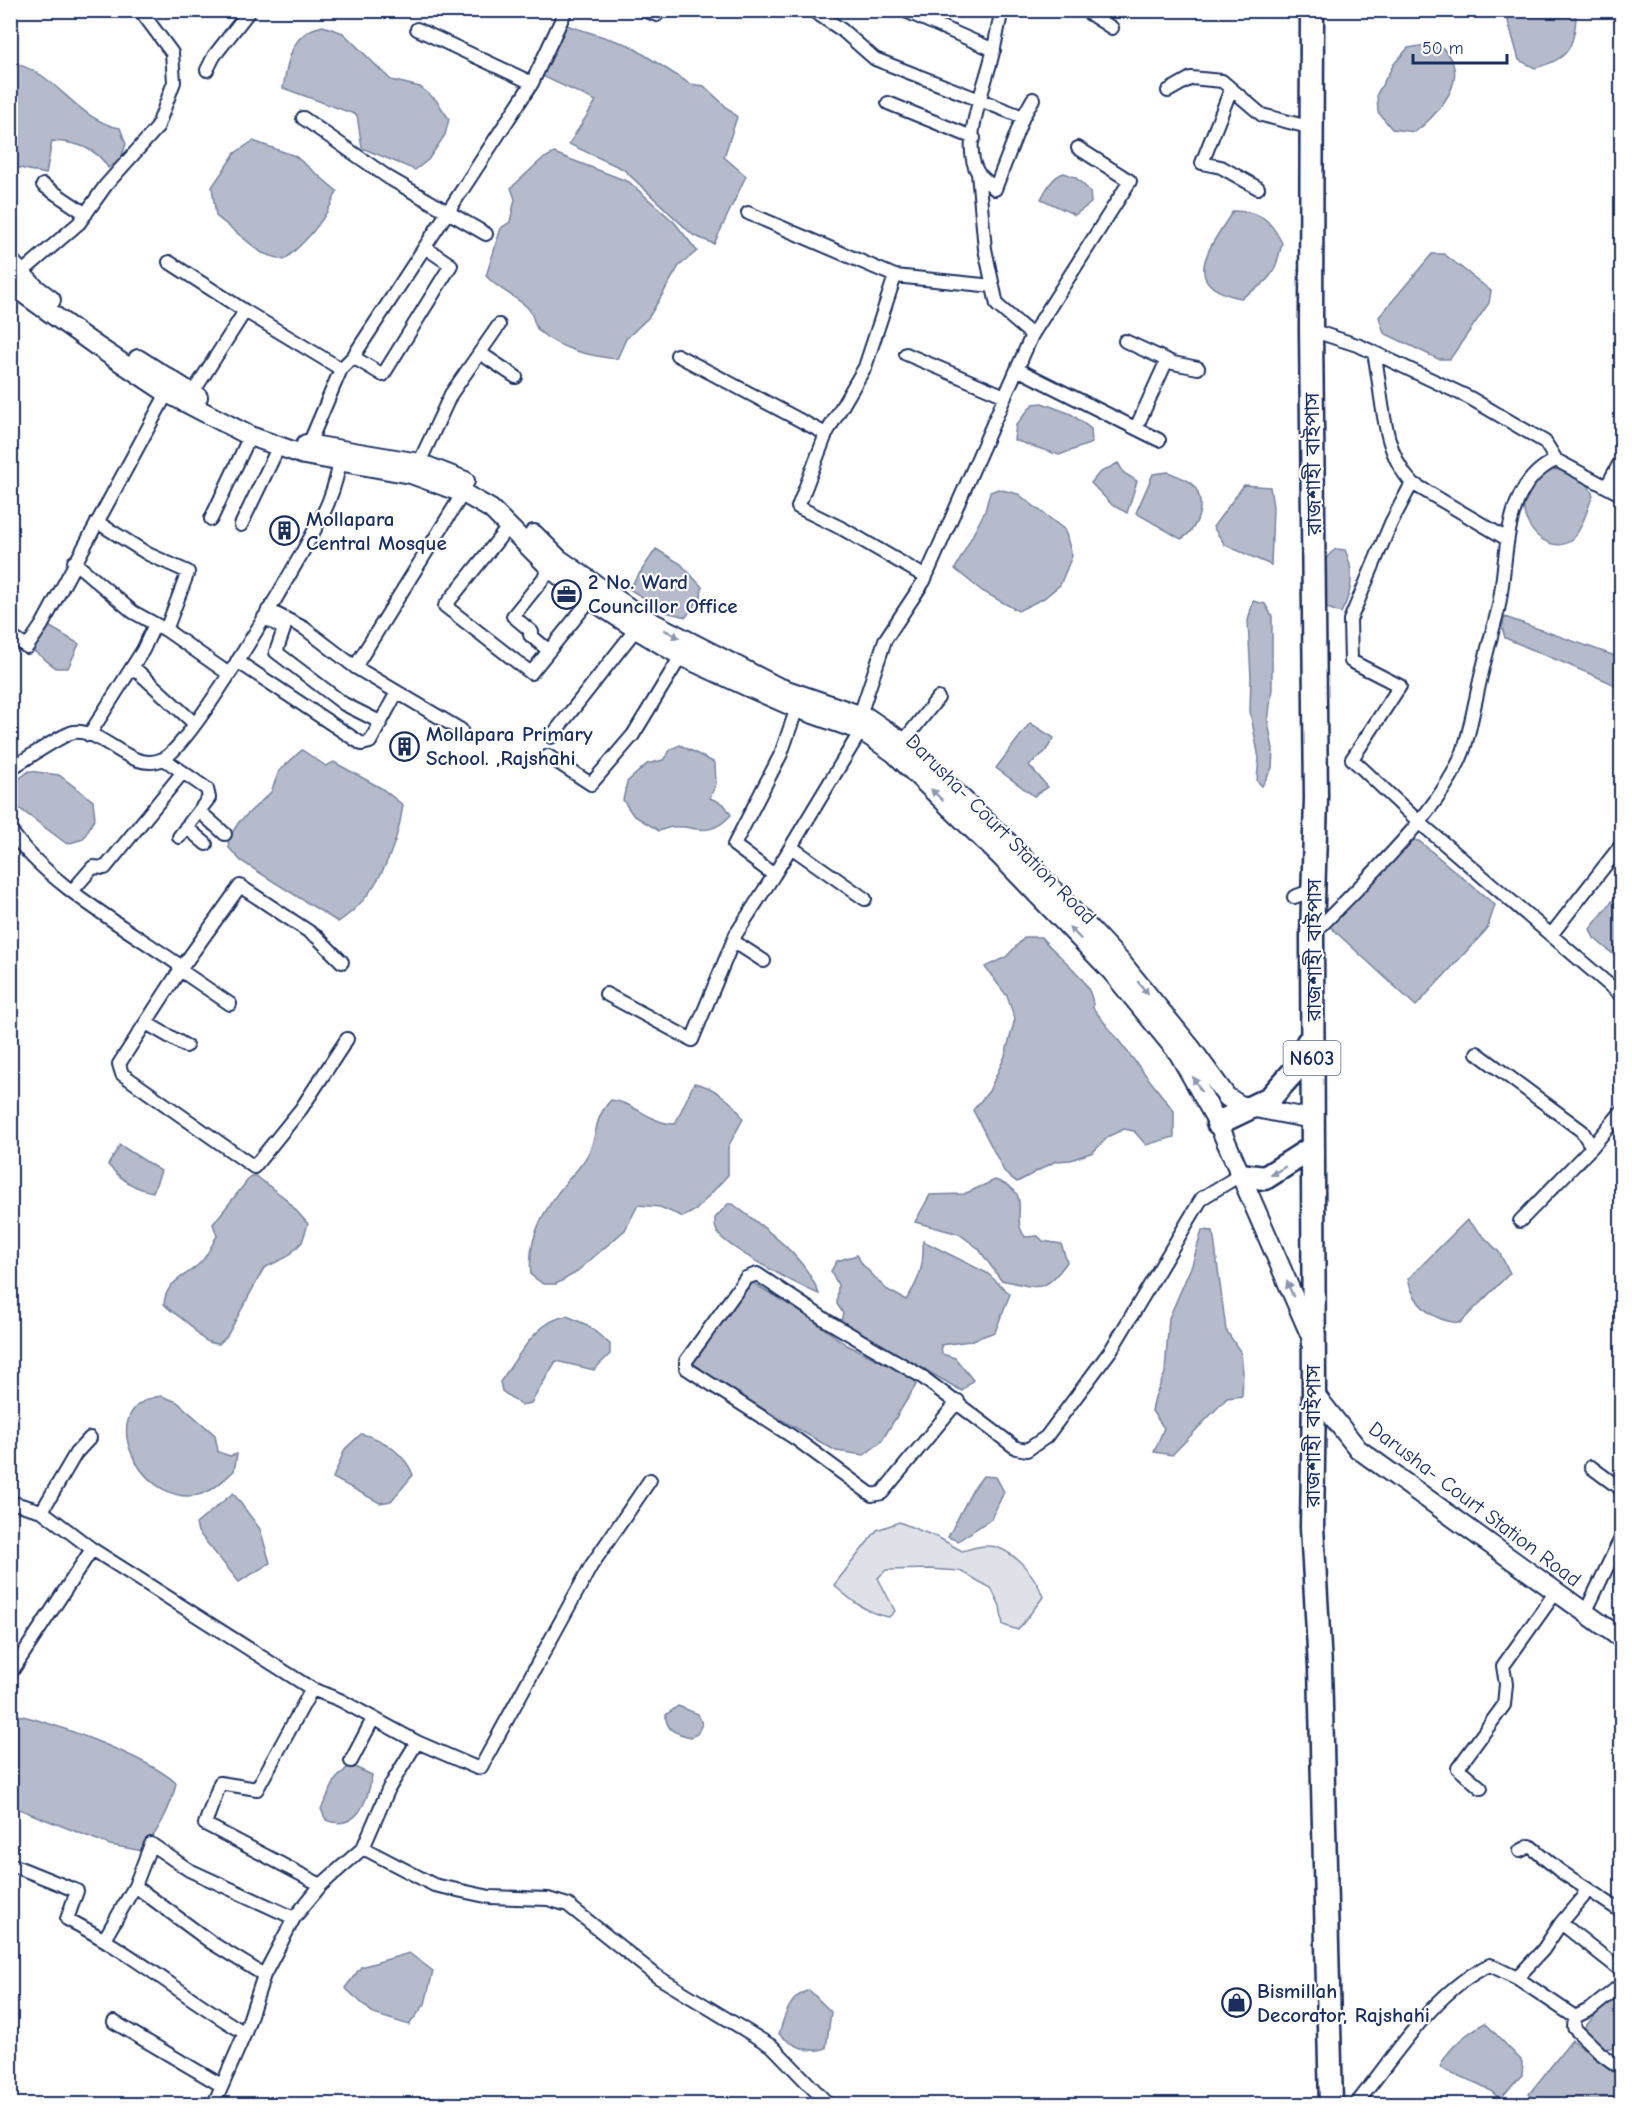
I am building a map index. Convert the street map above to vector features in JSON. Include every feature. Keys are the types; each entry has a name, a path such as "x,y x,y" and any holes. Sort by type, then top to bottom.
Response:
{"highway":[{"name":"রাজশাহী বাইপাস","path":"1312,10 1311,330 1316,786 1304,894 1312,936 1314,1393 1312,1527 1320,1667 1331,2104"},
{"path":"1218,1123 1270,1098 1281,1088 1296,1069 1313,1029"},
{"path":"1240,1175 1265,1178 1312,1148"}],"street":[{"path":"14,273 79,223 106,185 157,128 174,82 172,52 140,10"},
{"path":"207,70 214,56 250,10"},
{"path":"306,450 341,369 353,357 426,248 532,83 566,10"},
{"path":"644,10 657,15"},
{"path":"812,10 842,30 875,59 1023,117"},
{"path":"903,10 994,50"},
{"path":"1002,10 980,100 971,162 978,173 995,189 1023,117 1034,99"},
{"path":"1084,10 1112,28"},
{"path":"417,29 532,83"},
{"path":"1168,91 1191,78 1222,81 1262,115 1312,128"},
{"path":"1231,89 1202,164 1221,167 1258,188"},
{"path":"888,103 974,138"},
{"path":"303,118 390,178 486,234"},
{"path":"606,994 692,1040 733,941 791,847 863,721 885,640 926,577 1032,335 1130,181 1078,148"},
{"path":"978,173 985,249 997,305 1032,335"},
{"path":"43,185 86,214"},
{"path":"748,213 895,276 993,286"},
{"path":"353,357 383,375 451,265 426,248"},
{"path":"169,262 341,369"},
{"name":"Darusha- Court Station Road","path":"14,273 95,345 167,393 250,436 279,446 341,456 419,463 467,482 497,500 594,594 636,629 681,656 799,702 863,721 903,742 1014,848 1122,963 1233,1103 1312,1119"},
{"name":"Darusha- Court Station Road","path":"14,273 102,336 192,394 306,450"},
{"path":"895,276 865,367 826,434 798,507 843,529 926,577"},
{"path":"192,394 245,311"},
{"path":"419,463 451,394 499,325"},
{"path":"1311,330 1348,341 1470,398 1545,442 1556,460 1622,495"},
{"path":"1125,341 1167,360 1198,368"},
{"path":"480,353 516,377"},
{"path":"1374,353 1395,459 1400,469 1412,483 1507,539"},
{"path":"906,354 1005,396"},
{"path":"677,355 826,434"},
{"path":"1136,428 1167,360"},
{"path":"1017,369 1159,440"},
{"path":"10,636 27,647 42,626 74,562 167,393"},
{"path":"211,519 250,436"},
{"path":"241,525 279,446"},
{"path":"10,769 73,732 89,735 138,760 150,763 164,759 195,724 237,662 266,613 328,503 341,456"},
{"name":"Darusha- Court Station Road","path":"341,456 411,474 463,493 491,509 551,569 799,702"},
{"path":"1607,486 1622,459"},
{"path":"1312,936 1419,822 1452,775 1463,751 1498,609 1505,570 1507,539 1516,505 1530,480 1542,467 1556,460"},
{"path":"1412,483 1391,523 1350,620 1351,661 1400,686 1352,759 1419,822 1622,996"},
{"path":"355,667 463,493"},
{"path":"89,735 161,627 188,573 148,554 97,522"},
{"path":"509,526 445,606 531,673 594,594"},
{"path":"74,562 133,612 161,627 229,674"},
{"path":"548,650 513,616 551,569"},
{"path":"266,613 304,628 355,667 460,730"},
{"path":"266,613 285,631 276,652 344,704 380,722"},
{"path":"551,737 636,629"},
{"path":"548,756 591,784 633,735 681,656"},
{"path":"237,662 362,744 370,742 397,692"},
{"path":"133,667 195,724"},
{"path":"903,742 938,698"},
{"path":"774,875 734,845 781,754 799,702"},
{"name":"Darusha- Court Station Road","path":"863,721 1111,971 1179,1054 1218,1123 1313,1343"},
{"path":"164,759 207,789 209,798 183,832 206,844"},
{"path":"73,890 93,867 105,868 183,772"},
{"path":"199,811 225,834"},
{"path":"10,829 18,842 73,890 230,1004"},
{"path":"1551,935 1622,843"},
{"path":"791,847 866,899"},
{"path":"342,962 317,937 240,886 181,969 119,1064 122,1074 254,1167 301,1109 347,1039"},
{"path":"733,941 764,961"},
{"path":"146,1023 186,1046"},
{"path":"1478,1053 1582,1131 1592,1147"},
{"path":"1520,1221 1592,1147 1622,1111"},
{"path":"958,1401 882,1493 872,1495 796,1439 686,1368 686,1361 746,1278 756,1274 958,1401 1016,1448 1027,1450 1046,1437 1111,1350 1202,1198 1240,1175"},
{"name":"Darusha- Court Station Road","path":"1314,1393 1358,1449 1418,1490 1555,1593 1622,1639"},
{"path":"42,1511 64,1470 90,1438"},
{"path":"1591,1467 1622,1490"},
{"path":"10,1502 42,1511 92,1549 312,1689 340,1700 417,1742 477,1768 481,1767 591,1566 650,1480"},
{"path":"1585,1613 1622,1536"},
{"path":"10,1674 92,1549"},
{"path":"1481,1788 1458,1768 1504,1705 1506,1684 1503,1666 1555,1593"},
{"path":"312,1689 257,1789 220,1783 205,1824 321,1885"},
{"path":"351,1761 373,1719"},
{"path":"214,2104 245,2033 264,1975 294,1918 321,1885 363,1848 389,1788 417,1742"},
{"path":"105,1938 135,1886 151,1844 189,1870 294,1918"},
{"path":"1520,1851 1530,1846 1560,1871 1622,1912"},
{"path":"363,1848 434,1885 490,1897 548,1899 568,1905 658,1977 773,2047 828,2104"},
{"path":"10,1864 77,1891 67,1919 105,1938 197,2005 245,2033"},
{"path":"135,1886 212,1943 264,1975"},
{"path":"1517,1978 1543,1950 1561,1923 1583,1897 1586,1888"},
{"path":"1561,1923 1622,1971"},
{"path":"1356,2104 1428,2013 1476,1971 1490,1965 1517,1978 1575,2017"},
{"path":"1575,2017 1591,2009 1622,1984"},
{"path":"1575,2017 1574,2028 1600,2053 1622,2069"},
{"path":"114,2022 221,2085"}],"shaded area":[{"path":"899,1522 939,1538 962,1551 981,1546 999,1548 1013,1556 1026,1568 1043,1597 1018,1630 1003,1625 1000,1606 991,1588 960,1571 886,1570 878,1578 895,1611 889,1617 867,1610 834,1585 877,1530"}],"water":[{"path":"1512,11 1570,11 1576,17 1575,28 1566,52 1554,61 1535,68 1519,60 1508,21"},
{"path":"566,25 629,45 690,84 704,86 737,117 724,157 746,176 714,244 693,235 623,169 569,144 596,101 542,76"},
{"path":"323,26 343,33 391,80 420,87 436,100 449,119 445,135 428,160 415,170 362,148 357,115 283,88 289,58 298,41 312,29"},
{"path":"1420,46 1443,48 1453,64 1455,74 1453,83 1444,102 1415,132 1392,129 1378,112 1377,94 1394,64 1408,48"},
{"path":"10,61 41,75 97,120 120,128 126,144 120,161 108,168 91,150 52,141 46,174 11,166"},
{"path":"253,141 295,156 337,191 328,211 315,229 284,260 262,253 216,216 212,187 235,153"},
{"path":"554,153 629,182 675,223 697,251 679,266 649,317 626,339 617,359 576,351 547,338 537,328 527,307 486,276 501,228 510,222 515,199 511,188 541,160"},
{"path":"1064,173 1075,177 1090,191 1091,203 1075,215 1041,199 1053,180"},
{"path":"1233,211 1243,211 1264,218 1282,243 1270,276 1259,287 1241,298 1221,292 1210,284 1204,275 1204,264 1209,251"},
{"path":"1432,254 1444,254 1491,291 1489,303 1450,359 1438,359 1384,333 1379,317"},
{"path":"1042,403 1071,414 1091,429 1092,443 1059,455 1014,440 1016,425 1033,404"},
{"path":"1118,463 1124,473 1137,481 1127,513 1112,505 1091,483 1099,473"},
{"path":"1548,469 1566,470 1586,480 1593,495 1578,532 1570,541 1559,545 1548,542 1537,535 1524,511 1525,497 1532,482"},
{"path":"1168,472 1190,482 1196,488 1199,496 1197,521 1188,534 1181,539 1136,513 1153,474"},
{"path":"1244,485 1270,487 1273,507 1271,565 1225,545 1213,527"},
{"path":"998,489 1018,494 1065,530 1072,556 1060,585 1044,598 1018,611 982,591 955,569 985,511 990,492"},
{"path":"656,549 681,564 702,587 701,597 686,617 669,613 629,589"},
{"path":"1336,549 1345,550 1351,574 1348,598 1341,613 1327,608 1320,584 1324,561"},
{"path":"1253,601 1265,604 1272,616 1272,688 1268,722 1273,749 1272,768 1262,786 1257,781 1259,758 1250,711 1248,621"},
{"path":"1505,617 1621,658 1621,691 1609,682 1505,638 1502,627"},
{"path":"47,625 79,644 68,668 56,668 30,648"},
{"path":"1030,723 1054,738 1045,752 1029,765 1048,787 1034,796 996,768"},
{"path":"680,745 715,763 716,784 710,798 724,804 731,815 721,824 704,830 679,827 659,831 633,815 623,800 627,782 647,764 663,760 671,749"},
{"path":"302,750 326,766 334,762 381,788 403,805 390,855 374,886 351,912 338,922 241,861 229,848 228,839 239,822 271,792 279,771"},
{"path":"29,771 59,775 93,801 95,818 83,839 67,844 11,802 11,785"},
{"path":"1404,839 1419,841 1495,905 1487,929 1416,1006 1326,923"},
{"path":"1621,890 1621,961 1594,938 1590,929"},
{"path":"1025,937 1041,937 1081,978 1092,997 1093,1008 1174,1111 1174,1137 1146,1145 1134,1131 1124,1129 1109,1136 1093,1152 1071,1160 1056,1161 1017,1182 1005,1173 973,1110 989,1091 1005,1056 1015,1019 1007,996 985,967 1006,957"},
{"path":"694,1083 722,1096 743,1119 728,1147 728,1175 696,1210 683,1217 660,1207 638,1205 625,1230 574,1274 556,1284 543,1284 531,1275 532,1248 539,1224 559,1191 586,1158 593,1143 599,1119 611,1100 627,1105 658,1121 675,1124"},
{"path":"120,1145 161,1171 153,1192 128,1183 108,1165"},
{"path":"251,1176 256,1176 285,1198 308,1224 302,1242 287,1257 264,1268 227,1336 219,1344 213,1343 202,1338 188,1323 167,1307 164,1304 165,1296 172,1285 204,1258 217,1236 213,1224"},
{"path":"995,1180 1008,1185 1015,1191 1019,1205 1019,1220 1025,1237 1038,1236 1043,1241 1061,1244 1067,1262 1052,1280 1045,1284 1032,1286 1001,1280 978,1248 959,1234 915,1222 930,1195 964,1194"},
{"path":"728,1204 733,1204 782,1243 804,1267 819,1294 752,1259 720,1236 716,1230 715,1218"},
{"path":"1467,1220 1499,1252 1510,1273 1460,1323 1450,1322 1433,1315 1420,1304 1408,1279"},
{"path":"1202,1230 1213,1231 1226,1330 1241,1353 1242,1396 1227,1398 1172,1455 1154,1452 1164,1428 1152,1411 1165,1373 1169,1318 1192,1265"},
{"path":"923,1241 987,1273 1010,1294 995,1332 970,1341 941,1345 942,1354 955,1358 973,1380 962,1391 841,1321 843,1313 837,1304 838,1285 831,1271 837,1261 857,1255 862,1264 886,1289 906,1300 920,1272"},
{"path":"753,1283 804,1314 847,1345 916,1378 916,1385 881,1442 864,1455 836,1451 725,1387 693,1363 696,1351 709,1330"},
{"path":"567,1316 587,1325 610,1344 610,1354 594,1370 556,1361 531,1403 521,1405 502,1391 500,1382 520,1352 537,1333 556,1319"},
{"path":"162,1396 177,1402 215,1435 218,1452 230,1456 237,1454 234,1471 209,1491 186,1496 165,1490 147,1476 134,1458 127,1438 129,1419 140,1404"},
{"path":"361,1434 377,1439 393,1448 410,1468 413,1475 391,1501 380,1503 333,1478 345,1449"},
{"path":"983,1476 996,1477 1004,1492 991,1519 958,1541 948,1537 972,1491"},
{"path":"233,1493 260,1529 270,1563 239,1582 198,1532 196,1524"},
{"path":"678,1706 698,1714 702,1724 697,1734 691,1737 681,1735 670,1728 666,1715"},
{"path":"10,1713 97,1741 144,1762 176,1783 163,1819 143,1851 110,1845 11,1806"},
{"path":"350,1765 372,1775 364,1804 353,1818 346,1822 337,1823 326,1820 321,1809 336,1779"},
{"path":"409,1953 433,1971 425,2004 409,2025 374,2014 345,1988 361,1967"},
{"path":"809,1990 831,2012 826,2048 820,2050 801,2048 779,2034 792,2002"},
{"path":"1621,1993 1621,2041 1616,2047 1605,2049 1583,2029 1600,2010"},
{"path":"1485,2023 1523,2062 1522,2075 1500,2099 1479,2084 1440,2067 1443,2060 1459,2042"},
{"path":"1572,2040 1621,2076 1621,2104 1541,2104 1529,2094"}],"place":[{"name":"Mollapara Central Mosque","path":"285,531"},
{"name":"2 No. Ward Councillor Office","path":"567,594"},
{"name":"Mollapara Primary School. ,Rajshahi","path":"405,746"},
{"name":"Bismillah Decorator, Rajshahi","path":"1236,2003"}]}
